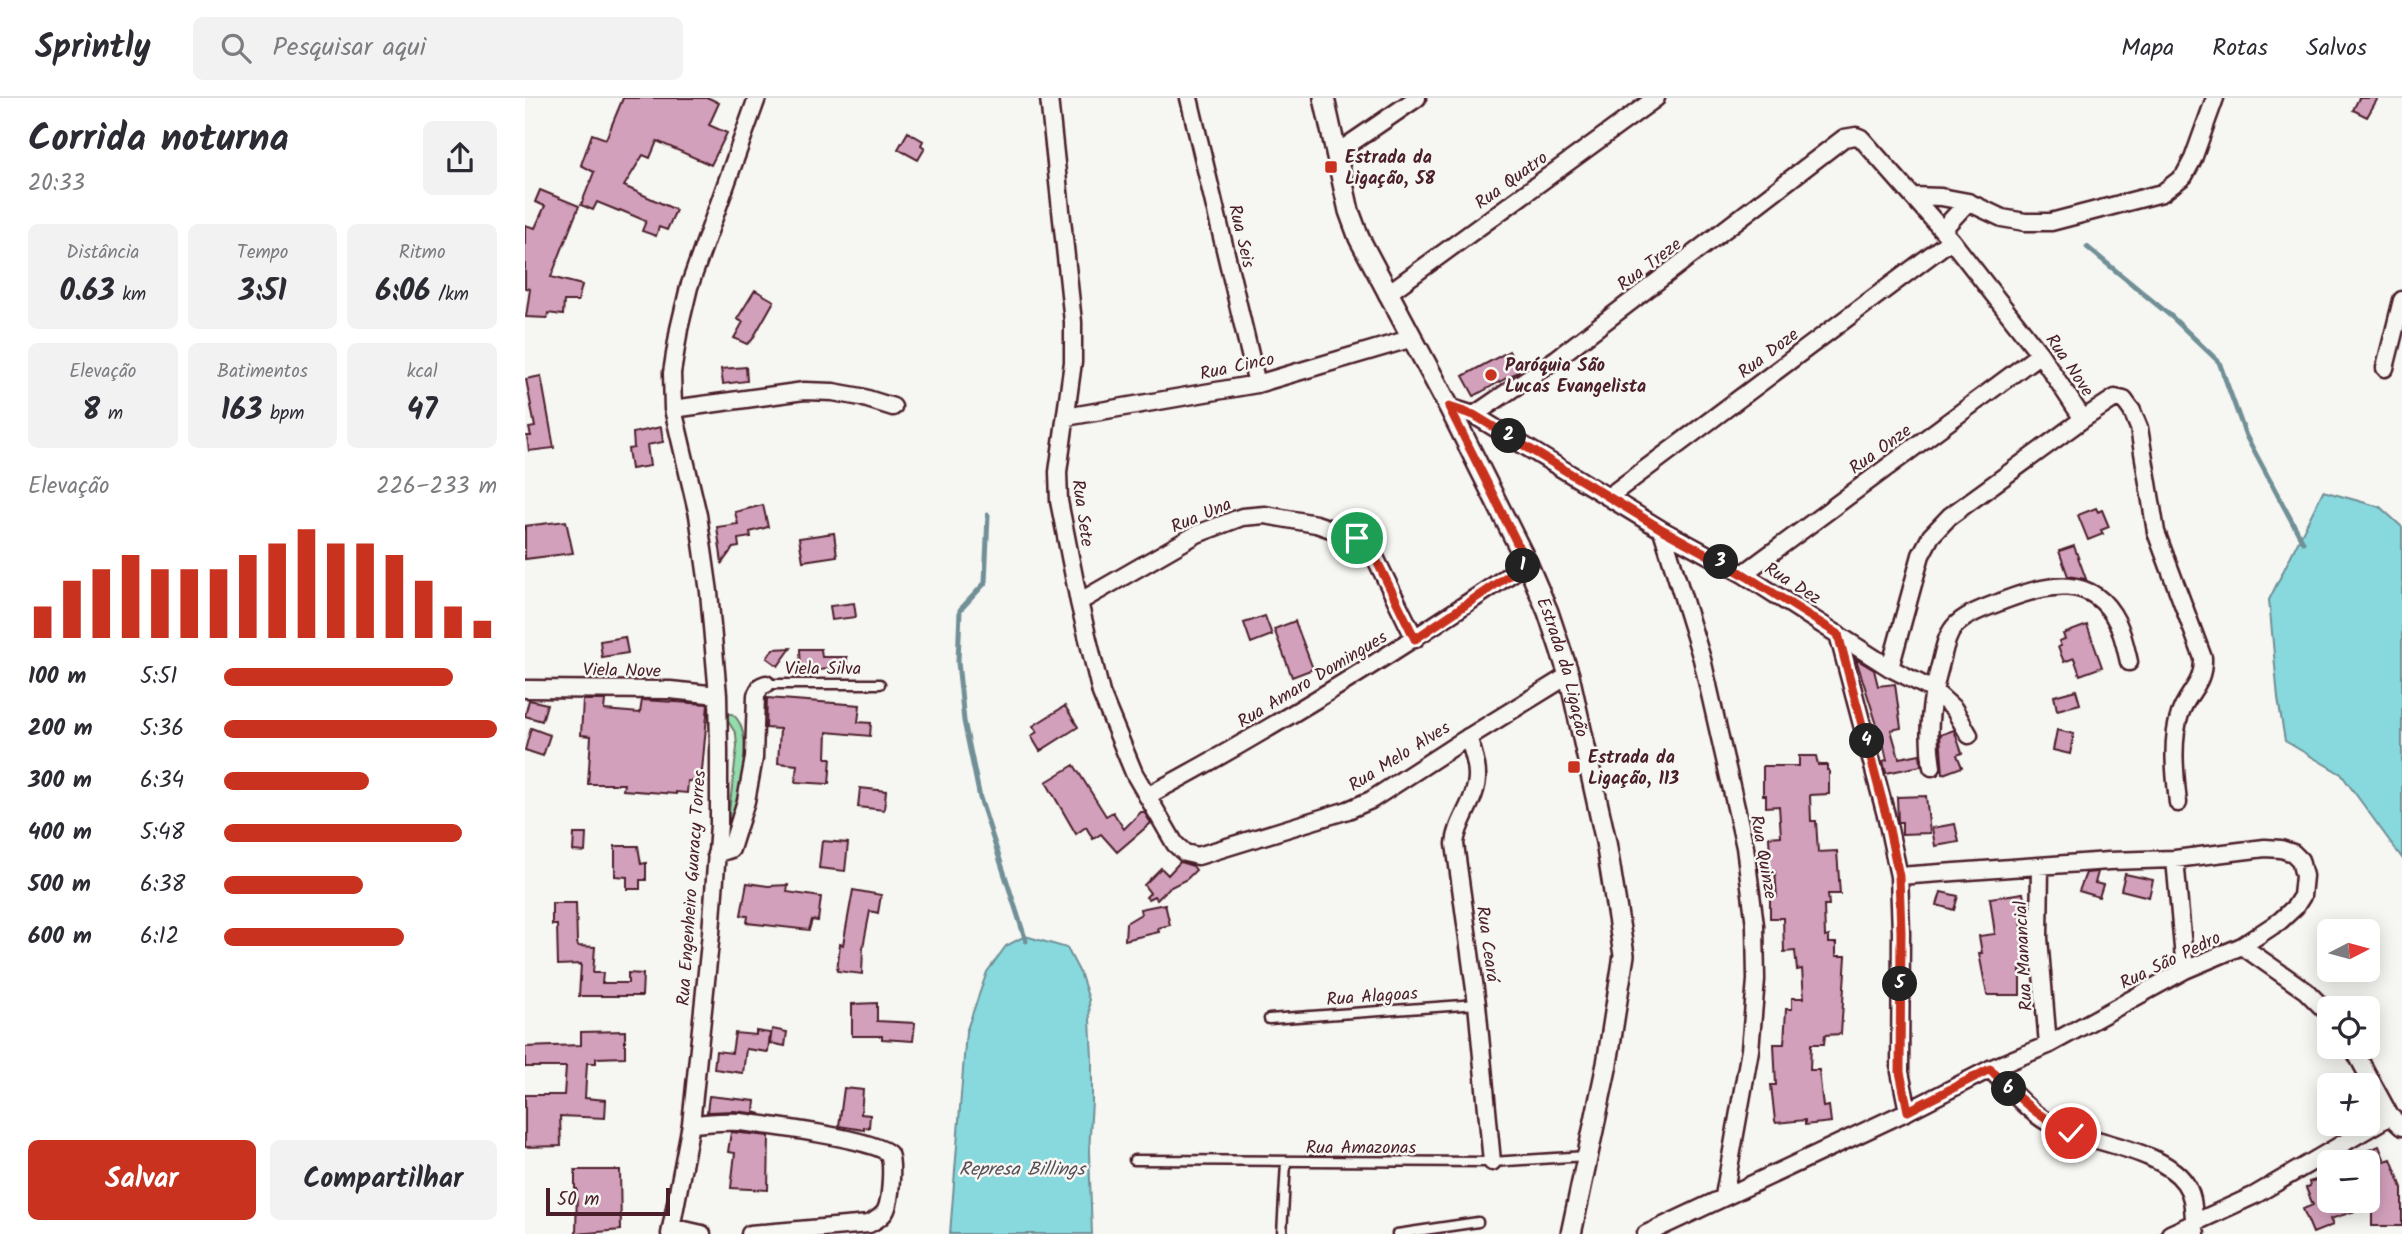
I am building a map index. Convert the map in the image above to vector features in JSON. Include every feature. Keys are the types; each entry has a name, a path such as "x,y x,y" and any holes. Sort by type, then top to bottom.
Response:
{"street":[{"name":"Rua Sete","path":"1049,98 1073,322 1073,362 1058,472 1059,501 1101,693 1123,748 1175,844 1185,853 1198,856"},
{"name":"Rua Seis","path":"1189,98 1257,384"},
{"name":"Estrada da Ligação","path":"1324,98 1335,155 1349,211 1359,238 1449,407 1527,563 1548,612 1569,676 1606,842 1624,955 1609,1051 1570,1234"},
{"path":"1335,155 1416,98"},
{"name":"Rua Quatro","path":"1387,294 1656,98"},
{"path":"1912,196 1968,202 2012,221 2050,222 2162,193 2184,176 2215,98"},
{"name":"Rua Engenheiro Guaracy Torres","path":"670,1231 691,1124 711,933 719,824 718,695 709,592 698,515 673,410 672,373 687,297 751,100"},
{"name":"Rua Treze","path":"1474,415 1556,359 1844,138 1856,136 1867,144"},
{"name":"Rua Nove","path":"1867,144 1946,235 2041,354 2083,419 1949,516 1931,536 1921,555 1890,668"},
{"name":"Rua Doze","path":"1608,496 1946,235 1968,202"},
{"path":"2385,368 2402,300"},
{"name":"Rua Cinco","path":"1066,417 1257,384 1413,338"},
{"name":"Rua Onze","path":"1743,574 2041,354"},
{"path":"673,410 803,391 833,392 893,407"},
{"path":"2083,419 2115,398 2124,400 2132,411 2141,439 2156,532 2203,658 2201,677 2178,721 2175,763 2178,803"},
{"path":"1449,407 1474,415"},
{"name":"Rua Dez","path":"1474,415 1663,530 1743,574 1890,668 1933,690 1954,709 1969,735"},
{"name":"Rua Una","path":"1079,602 1197,534 1243,517 1265,515 1316,524 1357,538 1366,545 1372,551 1415,639"},
{"name":"Rua Quinze","path":"1663,530 1702,659 1745,847 1755,925 1756,981 1750,1049 1724,1196"},
{"name":"Rua Amaro Domingues","path":"1147,796 1269,730 1415,639 1527,563"},
{"path":"1931,767 1928,734 1933,690 1947,638 1964,618 2024,593 2067,586 2095,594 2116,620 2129,663"},
{"path":"1838,634 1886,815 1899,876 1900,1072 1908,1111"},
{"name":"Rua Melo Alves","path":"1198,856 1348,810 1371,800 1569,676"},
{"path":"716,854 727,852 735,843 754,758 756,695 761,686 766,684"},
{"name":"Viela Nove","path":"525,689 670,690 718,695"},
{"name":"Rua Ceará","path":"1468,737 1478,778 1456,832 1455,844 1477,1003 1492,1162"},
{"name":"Rua São Pedro","path":"1646,1234 1908,1111 1990,1069 2048,1045 2185,970 2242,946 2280,921 2295,907 2302,896 2304,876 2300,860 2293,853 2265,848 2175,859 1899,876"},
{"path":"2175,859 2185,970"},
{"name":"Rua Manancial","path":"2040,866 2039,938 2048,1045"},
{"path":"2242,946 2307,991 2317,1001"},
{"path":"2169,1234 2195,1229 2297,1172 2396,1122 2360,1059"},
{"path":"1990,1069 2047,1122 2071,1133 2153,1158 2172,1169 2184,1181 2191,1194 2195,1229"},
{"path":"691,1124 737,1122 758,1125 879,1147 889,1154 891,1166 888,1204 885,1212 877,1219 859,1226 750,1234"},
{"path":"670,1231 702,1234"}],"lane":[{"name":"Viela Silva","path":"766,684 880,684"},
{"name":"Rua Alagoas","path":"1269,1019 1477,1003"},
{"name":"Rua Amazonas","path":"1134,1160 1492,1162 1588,1156"},
{"path":"1282,1234 1286,1162"},
{"path":"1397,1234 1478,1222"}],"green space":[{"path":"728,714 732,714 740,723 745,753 740,790 729,835 727,828 737,747 736,734 726,718"}],"water":[{"path":"2323,491 2380,507 2402,527 2402,858 2341,774 2285,741 2278,698 2269,600"},
{"name":"Represa Billings","path":"1025,936 1067,948 1081,975 1089,1000 1092,1058 1089,1152 1092,1234 950,1234 966,1032 987,972 1006,946"}],"building":[{"path":"623,98 709,98 719,103 709,125 727,133 711,165 657,141 650,158 643,155 624,186 676,210 667,230 659,227 656,236 642,231 646,221 620,210 597,202 593,210 581,205 594,172 581,165 592,134 606,139"},
{"path":"2359,98 2378,98 2367,117 2353,110"},
{"path":"908,132 923,141 921,145 925,148 918,160 898,149"},
{"path":"540,190 579,206 551,277 582,285 578,301 564,301 563,315 548,313 547,318 526,317 530,289 525,288 525,225 535,228 545,206 535,202"},
{"path":"755,290 774,301 752,340 747,344 734,338 743,322 737,319"},
{"name":"Paróquia São Lucas Evangelista","path":"1509,351 1519,371 1474,396 1463,376"},
{"path":"746,367 747,381 723,384 721,369"},
{"path":"541,376 554,448 529,451 529,428 535,427 526,379"},
{"path":"661,427 663,442 647,445 650,466 631,469 628,449 634,448 633,433"},
{"path":"763,505 768,527 750,532 751,537 738,539 739,547 733,548 722,563 717,527 738,524 735,512"},
{"path":"2096,508 2098,512 2102,510 2109,527 2101,530 2103,534 2088,540 2078,515"},
{"path":"566,521 573,553 525,559 525,526"},
{"path":"834,533 837,556 803,561 799,538"},
{"path":"2074,546 2086,579 2068,576 2059,551"},
{"path":"854,603 856,617 832,620 830,606"},
{"path":"1265,616 1272,635 1251,643 1244,623"},
{"path":"1295,621 1313,669 1292,677 1274,629"},
{"path":"2087,625 2102,667 2080,675 2074,658 2064,662 2058,647 2061,646 2059,641 2065,639 2063,634"},
{"path":"625,637 628,653 602,657 600,641"},
{"path":"791,648 778,666 767,658 773,649"},
{"path":"800,649 821,649 822,657 847,657 847,668 801,671"},
{"path":"1856,659 1874,670 1878,686 1895,684 1901,728 1891,730 1899,758 1920,754 1921,766 1886,773 1884,747"},
{"path":"2076,690 2080,704 2057,710 2054,696"},
{"path":"767,698 860,705 858,722 871,723 870,736 827,732 826,758 831,758 829,784 795,782 797,765 778,763 780,729 766,728"},
{"path":"529,700 547,704 542,721 525,716"},
{"path":"583,700 605,700 604,710 640,713 642,700 708,704 701,782 688,781 687,793 676,794 623,790 624,784 588,784 591,736 581,735"},
{"path":"1065,706 1078,727 1040,751 1031,736 1037,732 1033,726"},
{"path":"531,728 550,735 543,756 525,750"},
{"path":"1954,730 1962,753 1957,755 1962,767 1943,774 1940,735"},
{"path":"2057,730 2074,734 2070,754 2053,750"},
{"path":"1799,756 1816,756 1818,765 1827,765 1829,770 1829,794 1810,795 1811,821 1816,821 1818,852 1837,851 1840,894 1828,894 1829,905 1824,905 1825,937 1829,936 1829,943 1836,943 1836,956 1846,956 1841,1034 1825,1035 1824,1044 1811,1044 1810,1070 1819,1070 1823,1107 1829,1106 1831,1122 1805,1125 1805,1120 1775,1121 1771,1085 1776,1085 1774,1044 1784,1044 1786,1009 1792,1009 1792,998 1804,998 1802,969 1797,970 1795,951 1784,952 1783,918 1770,918 1770,897 1777,897 1775,871 1759,871 1757,855 1770,855 1769,837 1781,836 1779,806 1766,807 1766,795 1763,795 1763,766 1799,766"},
{"path":"1074,765 1106,816 1113,812 1124,829 1141,812 1144,812 1151,823 1117,852 1101,834 1093,839 1086,827 1076,834 1046,782"},
{"path":"860,788 886,791 884,810 858,807"},
{"path":"1926,796 1930,833 1902,834 1902,822 1898,822 1897,797"},
{"path":"1955,824 1959,842 1935,846 1932,828"},
{"path":"574,834 586,834 585,852 573,851"},
{"path":"822,841 848,843 845,871 819,868"},
{"path":"615,846 638,846 641,864 646,863 646,880 640,880 640,889 627,889 627,877 615,876"},
{"path":"1180,862 1193,866 1196,870 1187,879 1169,888 1157,900 1154,896 1148,899 1146,897 1150,893 1144,885 1161,868 1168,875"},
{"path":"2098,872 2095,883 2103,885 2099,897 2079,891 2086,873"},
{"path":"2125,874 2153,880 2149,897 2121,890"},
{"path":"747,883 788,885 787,892 821,897 818,921 812,920 809,930 747,923 748,916 741,915"},
{"path":"853,890 881,895 878,913 870,911 863,947 862,974 837,971 840,944 843,945"},
{"path":"1941,892 1958,896 1954,910 1937,905"},
{"path":"2023,893 2027,917 2021,919 2027,969 2020,970 2020,995 1987,995 1979,953 1982,953 1979,936 1995,934 1990,898"},
{"path":"552,903 576,903 578,946 595,947 593,973 603,973 602,983 628,983 628,973 643,974 642,996 579,996 581,964 558,965 557,925 552,925"},
{"path":"1165,904 1170,925 1158,928 1159,932 1125,940 1126,923 1141,914 1140,909"},
{"path":"877,1003 877,1021 915,1023 913,1041 882,1039 882,1036 852,1036 852,1004"},
{"path":"772,1029 787,1032 785,1046 770,1043"},
{"path":"625,1031 625,1057 596,1058 596,1063 587,1063 585,1098 606,1100 605,1118 560,1116 561,1146 525,1147 525,1095 564,1095 566,1067 525,1067 525,1047 581,1045 581,1032"},
{"path":"756,1031 770,1033 768,1052 746,1049 743,1073 714,1069 716,1051 732,1053 735,1033 756,1035"},
{"path":"844,1088 863,1090 861,1114 870,1115 869,1128 864,1127 864,1130 839,1126"},
{"path":"709,1096 755,1101 754,1112 761,1114 707,1112"},
{"path":"731,1132 769,1136 768,1190 731,1188 735,1153 728,1152"},
{"path":"2379,1146 2385,1161 2391,1159 2402,1188 2402,1226 2372,1226 2372,1213 2380,1213 2380,1150 2369,1150"},
{"path":"575,1170 620,1170 621,1230 576,1234"},
{"path":"2317,1180 2317,1213 2349,1213 2330,1219 2333,1225 2313,1233 2303,1209 2313,1205 2306,1188 2310,1186 2309,1182"}],"waterway":[{"path":"2087,247 2172,317 2219,362 2246,436 2303,542"},
{"path":"988,515 985,583 960,610 958,662 964,721 980,798 1026,941"}],"place":[{"name":"Estrada da Ligação, 58","path":"1331,167"},
{"name":"Paróquia São Lucas Evangelista","path":"1491,375"},
{"name":"Estrada da Ligação, 113","path":"1574,767"}],"route":[{"path":"1357,538 1372,551 1415,639 1527,563 1449,407 1474,415 1663,530 1743,574 1838,634 1886,815 1899,876 1900,1072 1908,1111 1990,1069 2047,1122 2071,1133"}]}
